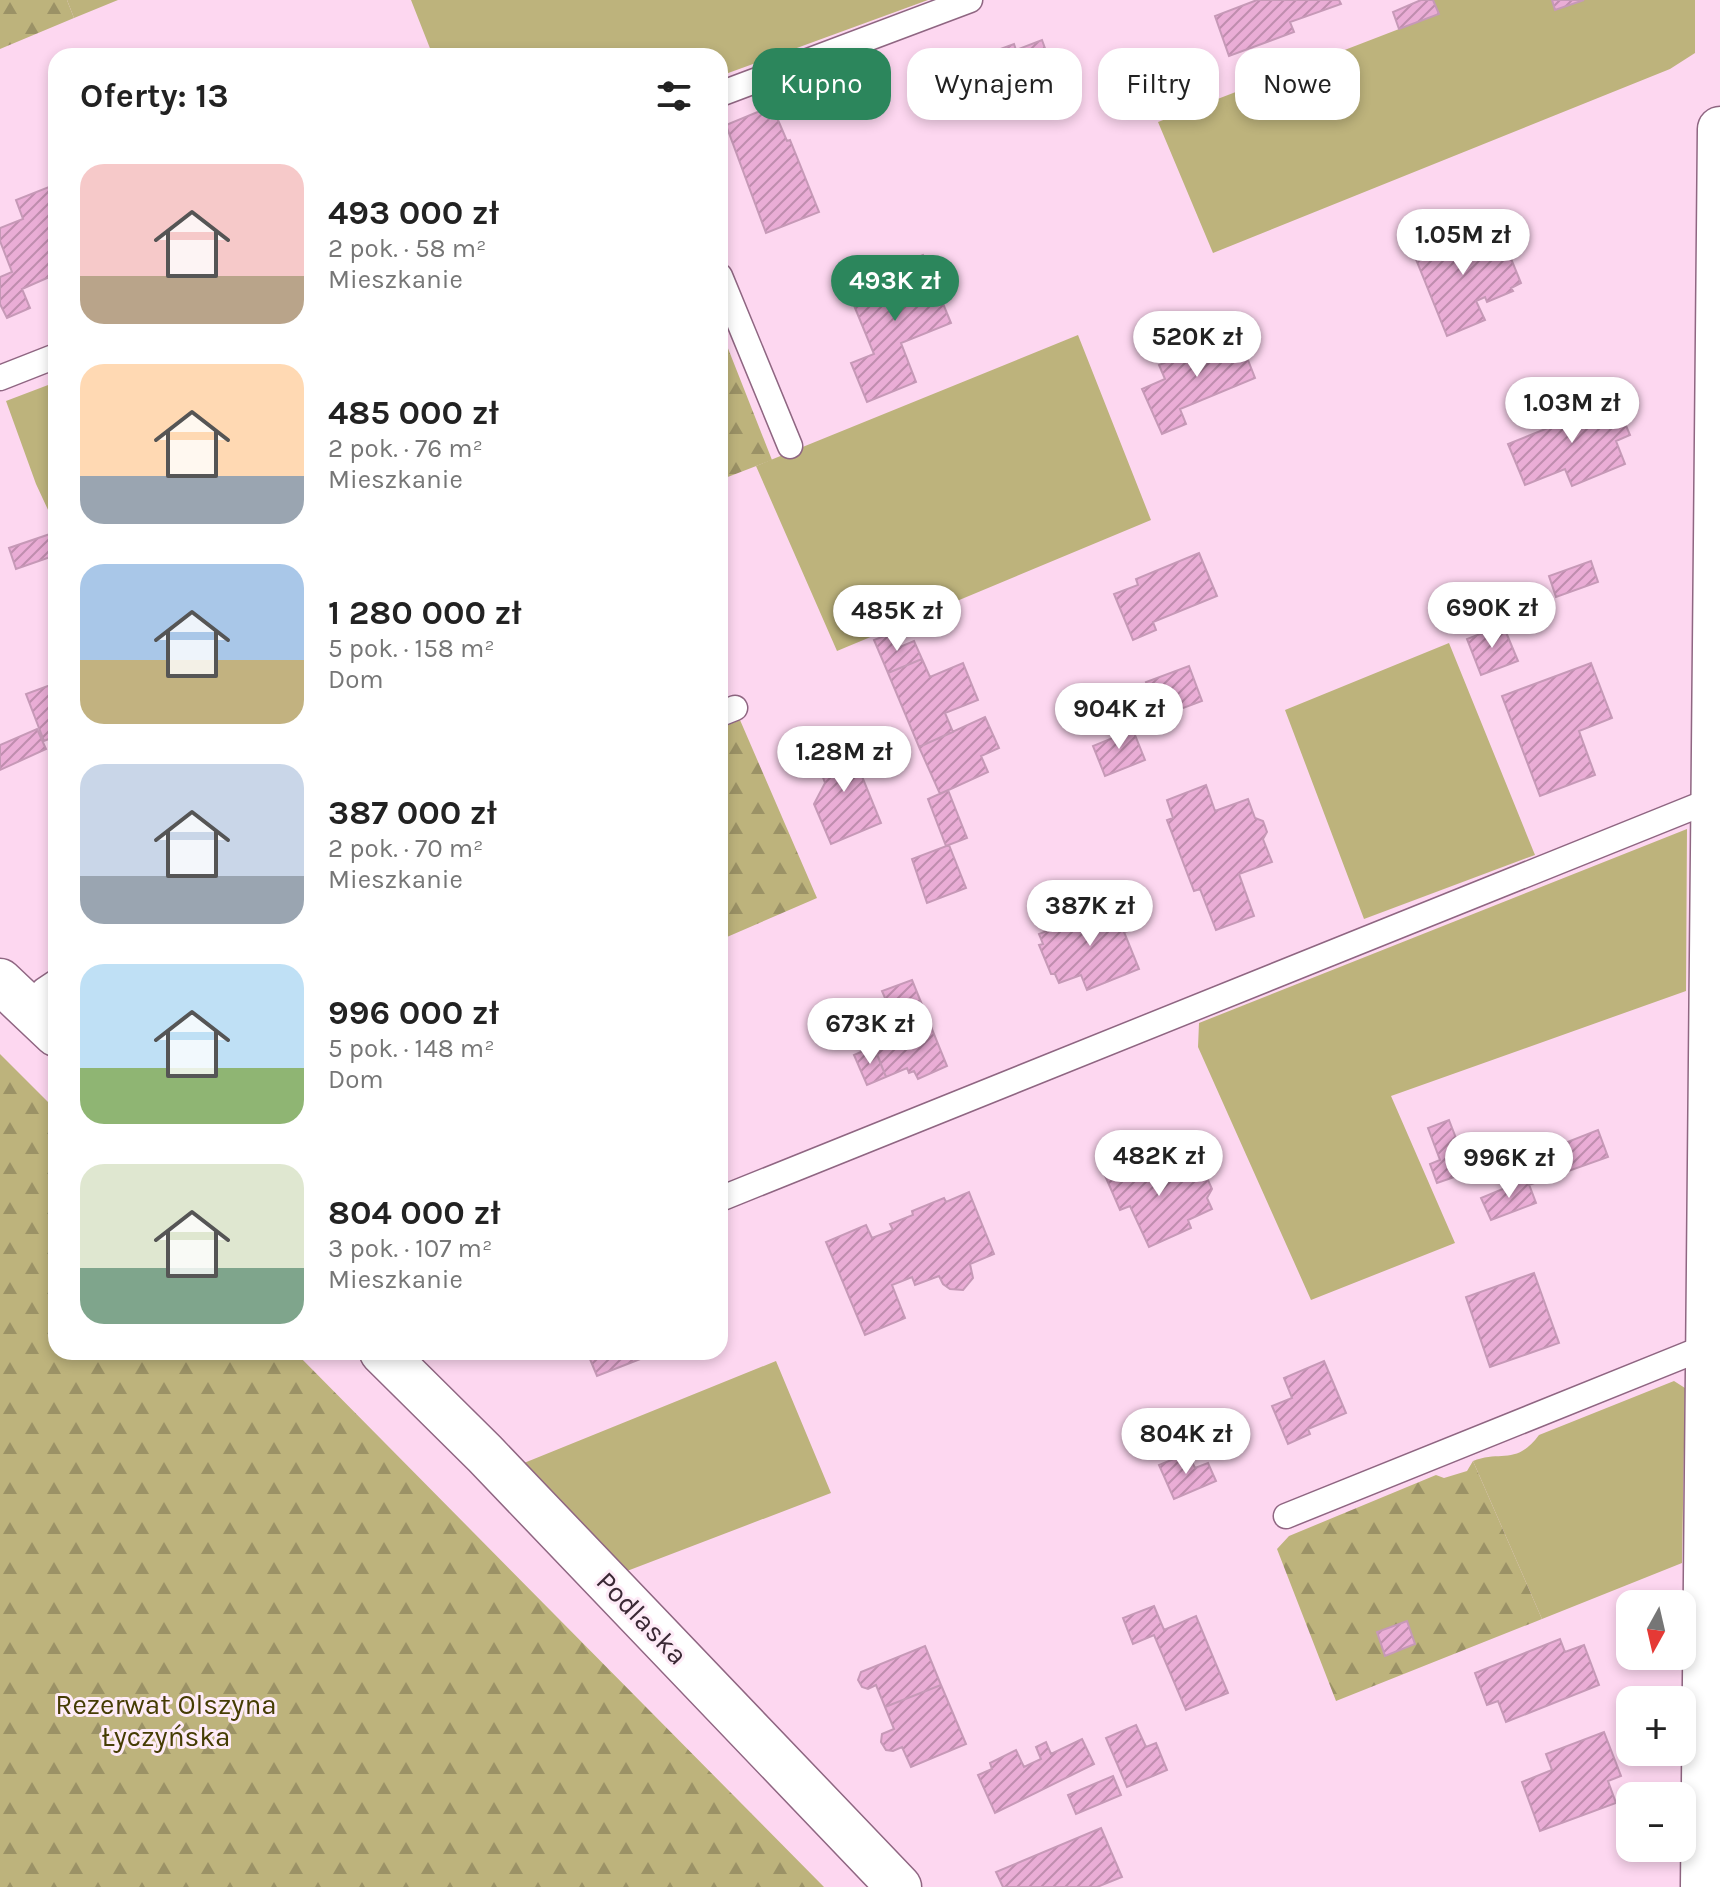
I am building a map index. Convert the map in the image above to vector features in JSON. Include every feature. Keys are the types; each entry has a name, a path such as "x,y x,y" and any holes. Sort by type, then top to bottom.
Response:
{"street":[{"path":"1703,1887 1720,129"},
{"name":"Podlaska","path":"390,1360 485,1454 899,1887"}],"lane":[{"path":"728,91 970,0"},
{"path":"728,295 790,446"},
{"path":"0,378 48,359"},
{"path":"728,1196 1714,799"},
{"path":"1286,1516 1708,1346"}],"green space":[{"path":"0,0 67,0 74,18 0,49"},
{"path":"67,0 118,0 74,18"},
{"path":"411,0 928,0 797,48 752,48 752,64 728,73 728,48 430,48"},
{"path":"1433,0 1552,0 1555,10 1584,0 1695,0 1695,53 1670,69 1213,253 1158,122 1219,120 1219,98 1235,92 1235,120 1360,120 1360,48 1350,48 1438,14"},
{"path":"1078,335 1151,520 837,651 756,466"},
{"path":"728,348 772,460 728,477"},
{"path":"48,385 48,510 36,484 6,401"},
{"path":"1449,643 1535,855 1364,919 1285,710"},
{"path":"740,720 817,898 728,937 728,725"},
{"path":"1687,829 1686,991 1391,1096 1455,1243 1311,1300 1198,1047 1199,1023"},
{"name":"Rezerwat Olszyna Łyczyńska","path":"0,1054 48,1102 48,1360 303,1360 824,1887 0,1887"},
{"path":"776,1361 831,1493 627,1571 524,1463"},
{"path":"1674,1381 1685,1388 1682,1563 1542,1619 1473,1461 1523,1451 1539,1435"},
{"path":"1473,1461 1542,1619 1336,1701 1277,1549 1289,1536 1436,1475 1444,1478 1467,1471"}],"building":[{"path":"1257,0 1339,0 1341,4 1290,22 1294,32 1251,48 1235,48 1235,54 1229,56 1215,16"},
{"path":"1421,0 1433,0 1439,14 1399,29 1393,12"},
{"path":"1552,0 1584,0 1555,10"},
{"path":"1042,40 1045,48 1021,48"},
{"path":"752,114 752,120 778,120 787,141 790,140 819,212 766,233 728,124"},
{"path":"48,187 48,278 22,289 30,308 7,318 0,304 0,277 12,272 0,241 0,228 23,219 16,200"},
{"path":"1447,226 1457,258 1470,252 1468,247 1481,242 1483,247 1503,239 1521,283 1511,288 1513,291 1487,302 1485,297 1476,301 1485,320 1447,336 1409,242"},
{"path":"923,255 951,323 901,343 916,382 867,402 851,363 874,354 846,286"},
{"path":"1237,332 1255,378 1180,409 1186,424 1162,434 1142,389 1165,379 1159,365"},
{"path":"1585,399 1593,417 1618,407 1630,435 1616,441 1625,464 1572,486 1565,469 1525,485 1508,444 1548,428 1543,416"},
{"path":"48,535 48,558 16,569 9,548"},
{"path":"1199,553 1217,596 1153,622 1156,630 1133,640 1114,594 1138,585 1136,579"},
{"path":"1591,561 1598,582 1556,597 1549,576"},
{"path":"1503,625 1518,661 1481,675 1467,639"},
{"path":"894,632 900,647 914,641 922,659 888,673 874,640"},
{"path":"922,659 930,677 963,663 978,700 945,713 953,732 919,747 888,673"},
{"path":"1591,663 1612,718 1579,731 1595,775 1540,796 1502,696"},
{"path":"1189,666 1202,701 1159,717 1146,682"},
{"path":"48,686 48,739 44,741 26,694"},
{"path":"985,717 999,748 981,756 988,772 940,794 919,747"},
{"path":"1131,725 1145,760 1105,776 1093,746 1113,738 1111,733"},
{"path":"37,729 46,749 0,770 0,745"},
{"path":"838,738 848,742 881,823 831,844 814,804 825,783 820,769 826,766 821,753 826,743"},
{"path":"1206,785 1215,811 1248,799 1255,818 1263,821 1267,832 1263,839 1272,862 1239,874 1254,916 1216,930 1200,889 1194,891 1167,820 1173,818 1167,800"},
{"path":"948,790 967,838 946,846 928,799"},
{"path":"949,845 966,888 927,903 912,859"},
{"path":"1116,903 1139,969 1087,990 1081,975 1059,983 1055,974 1051,974 1039,945 1043,944 1039,934"},
{"path":"912,980 947,1066 918,1079 914,1071 909,1073 907,1068 886,1077 865,1025 892,1014 882,991"},
{"path":"874,1046 886,1077 867,1085 854,1055"},
{"path":"1449,1120 1469,1172 1437,1183 1430,1164 1440,1160 1428,1128"},
{"path":"1598,1130 1608,1157 1529,1185 1519,1161"},
{"path":"1141,1153 1153,1180 1194,1166 1199,1178 1208,1180 1212,1189 1207,1198 1212,1209 1188,1220 1191,1228 1149,1247 1130,1206 1120,1210 1103,1171"},
{"path":"1527,1179 1536,1203 1491,1220 1481,1198"},
{"path":"969,1192 994,1254 970,1264 973,1278 963,1290 950,1289 939,1276 915,1285 912,1277 892,1285 905,1318 865,1335 826,1242 866,1225 872,1238 893,1230 890,1224 913,1215 912,1211"},
{"path":"1534,1273 1559,1343 1490,1367 1466,1297"},
{"path":"590,1360 638,1360 597,1376"},
{"path":"1324,1361 1346,1413 1308,1429 1310,1434 1288,1444 1272,1406 1292,1398 1284,1378"},
{"path":"1188,1453 1195,1468 1208,1463 1216,1481 1174,1499 1159,1465"},
{"path":"1154,1606 1164,1630 1196,1616 1228,1693 1186,1710 1154,1635 1133,1644 1123,1618"},
{"path":"1407,1621 1415,1644 1385,1656 1377,1632"},
{"path":"1560,1639 1565,1652 1584,1645 1599,1685 1506,1722 1498,1701 1487,1705 1475,1673"},
{"path":"925,1646 941,1685 885,1707 876,1685 868,1689 862,1687 858,1680 861,1672"},
{"path":"941,1685 966,1744 911,1767 902,1747 886,1750 881,1742 882,1734 894,1729 885,1707"},
{"path":"1136,1725 1146,1747 1156,1743 1167,1770 1127,1787 1106,1738"},
{"path":"1604,1732 1621,1776 1608,1781 1616,1803 1540,1831 1522,1782 1552,1770 1546,1754"},
{"path":"1082,1739 1094,1764 995,1813 978,1775 992,1769 990,1763 1016,1750 1024,1767 1041,1759 1036,1747 1046,1742 1051,1754"},
{"path":"1113,1776 1121,1795 1076,1814 1068,1795"},
{"path":"1101,1828 1122,1877 1097,1887 1003,1887 996,1872"}]}
